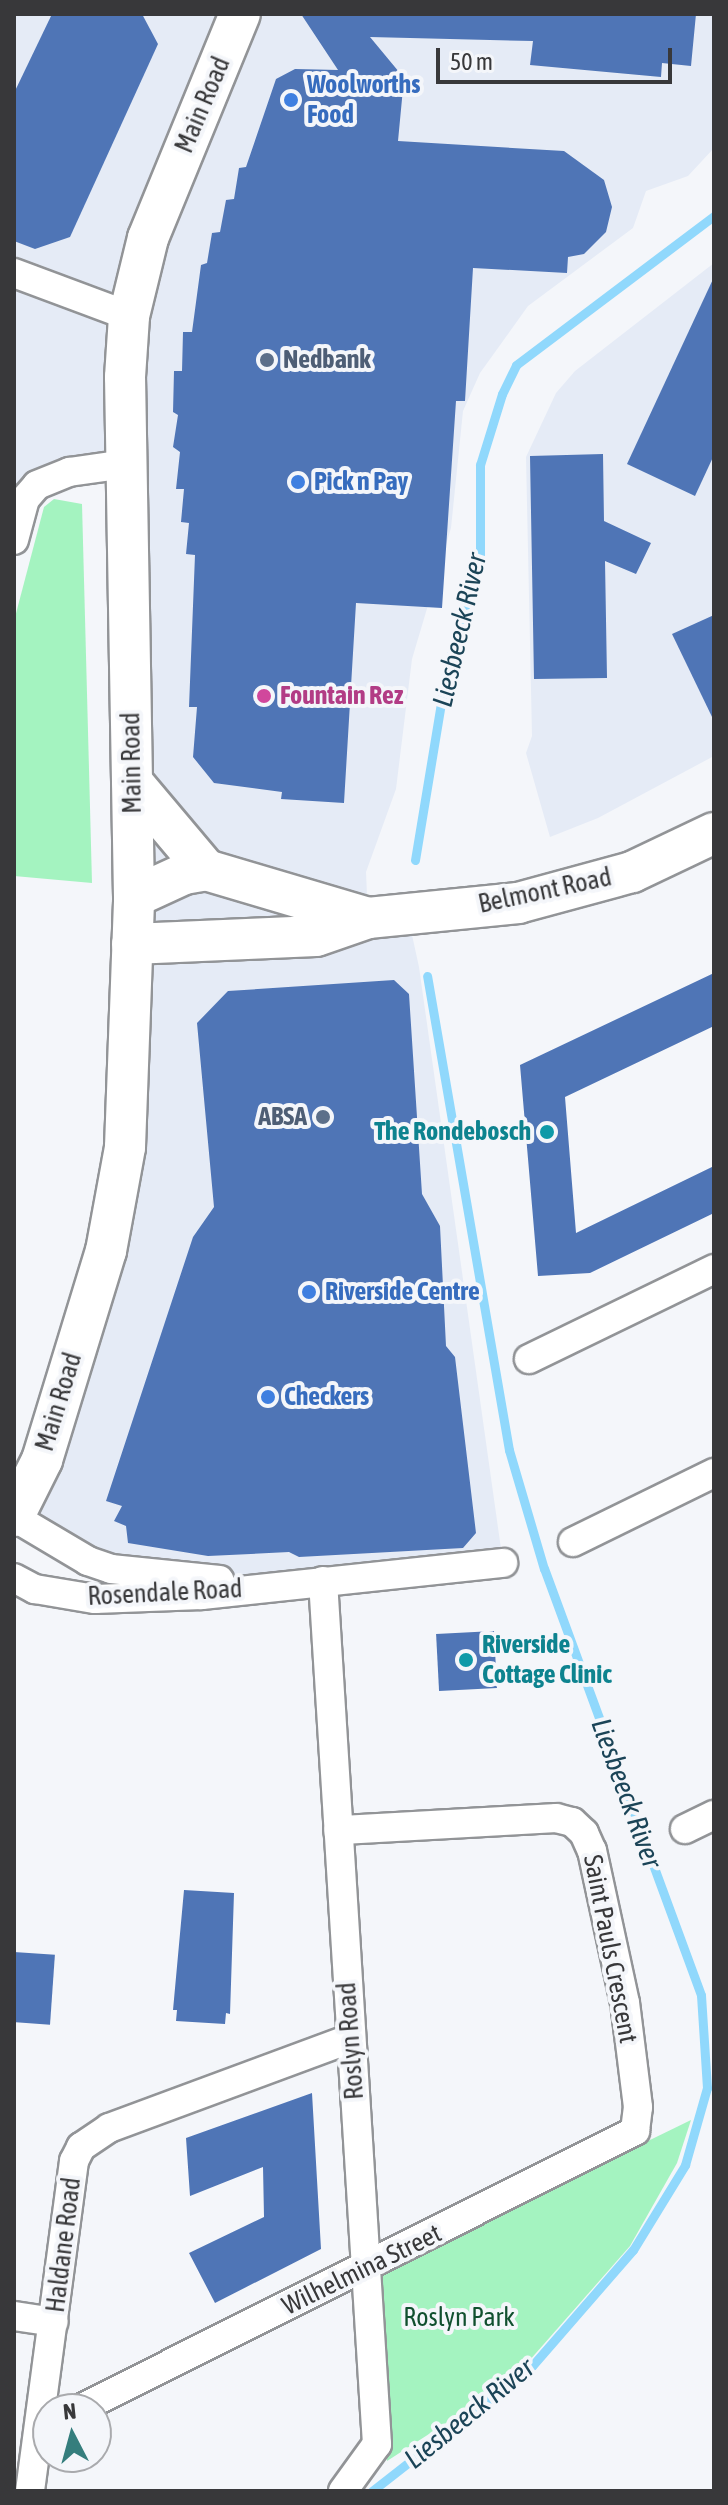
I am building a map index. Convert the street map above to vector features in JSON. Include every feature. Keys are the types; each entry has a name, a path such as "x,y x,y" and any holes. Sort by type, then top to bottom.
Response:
{"main road":[{"name":"Main Road","path":"14,1516 42,1460 117,1198 129,1096 134,897 126,464 129,316 148,238 240,14"},
{"path":"132,782 206,870 184,874 134,897"},
{"name":"Belmont Road","path":"132,944 316,936 368,918 492,907 562,894 656,863 714,833"},
{"name":"Belmont Road","path":"206,870 368,918"}],"street":[{"path":"14,273 129,316"},
{"path":"14,540 25,499 37,485 69,472 126,464"},
{"path":"529,1359 714,1269"},
{"path":"573,1542 714,1473"},
{"name":"Rosendale Road","path":"14,1516 88,1561 111,1569 272,1585"},
{"name":"Rosendale Road","path":"14,1578 35,1589 95,1599 202,1595 272,1585 503,1563"},
{"name":"Roslyn Road","path":"323,1581 377,2444 343,2491"},
{"path":"685,1829 714,1815"},
{"name":"Saint Pauls Crescent","path":"338,1830 556,1818 578,1828 592,1851 625,2003 638,2125"},
{"name":"Haldane Road","path":"47,2393 74,2161 89,2137 350,2039"},
{"name":"Wilhelmina Street","path":"112,2393 629,2138 638,2125"},
{"path":"14,2316 54,2322"}],"shaded area":[{"path":"14,14 714,14 714,148 688,176 646,191 633,228 528,306 480,373 463,411 451,528 412,659 396,789 366,872 368,918 407,912 419,967 503,1563 323,1581 137,1575 14,1516 106,1251 126,465 14,496"},
{"path":"714,263 714,756 598,818 550,837 526,753 532,736 526,457 556,393 575,371"}],"green space":[{"path":"54,499 82,504 92,883 14,876 14,621 44,507"},
{"name":"Roslyn Park","path":"691,2120 677,2163 630,2246 529,2361 482,2400 387,2461 379,2272"}],"building":[{"path":"52,14 142,14 158,44 70,237 35,249 14,241 14,93"},
{"path":"301,14 696,14 691,66 662,63 661,77 530,65 533,41 370,37 404,78 398,141 564,151 604,180 612,207 606,232 584,254 568,257 567,273 473,268 465,401 456,401 442,608 356,603 344,803 281,799 282,792 214,783 193,757 197,707 189,707 195,555 186,554 189,523 181,522 184,489 176,489 180,452 173,447 178,415 173,412 174,371 182,371 183,332 192,332 201,265 207,263 212,233 220,232 226,200 234,199 239,168 246,167 276,79 295,69 338,70"},
{"path":"714,277 714,455 695,496 627,464"},
{"path":"603,454 604,521 651,543 636,574 605,561 607,678 534,679 530,456"},
{"path":"714,615 714,721 672,634"},
{"name":"The Rondebosch","path":"714,973 714,1026 565,1097 576,1233 714,1166 714,1213 590,1273 538,1276 520,1065"},
{"name":"Riverside Centre","path":"394,980 409,994 422,1194 440,1226 446,1346 455,1357 476,1533 463,1548 299,1557 289,1552 208,1556 128,1543 126,1526 114,1521 122,1506 106,1501 193,1237 214,1207 197,1023 228,991"},
{"name":"Riverside Cottage Clinic","path":"494,1631 497,1688 439,1691 436,1634"},
{"path":"184,1890 234,1893 230,2014 226,2013 225,2024 176,2021 177,2010 173,2010"},
{"path":"14,1952 55,1955 50,2025 14,2022"},
{"path":"312,2093 321,2249 215,2303 189,2253 264,2217 263,2167 190,2196 186,2138"}],"waterway":[{"name":"Liesbeeck River","path":"415,860 446,672 480,555 480,465 502,394 516,365 714,216"},
{"name":"Liesbeeck River","path":"372,2491 532,2366 633,2250 685,2165 707,2088 701,1995 544,1569 509,1450 427,976"}],"place":[{"name":"Woolworths Food","path":"291,100"},
{"name":"Nedbank","path":"267,360"},
{"name":"Pick n Pay","path":"298,482"},
{"name":"Fountain Rez","path":"264,696"},
{"name":"ABSA","path":"323,1117"},
{"name":"The Rondebosch","path":"547,1132"},
{"name":"Riverside Centre","path":"309,1292"},
{"name":"Checkers","path":"268,1397"},
{"name":"Riverside Cottage Clinic","path":"466,1660"}]}
